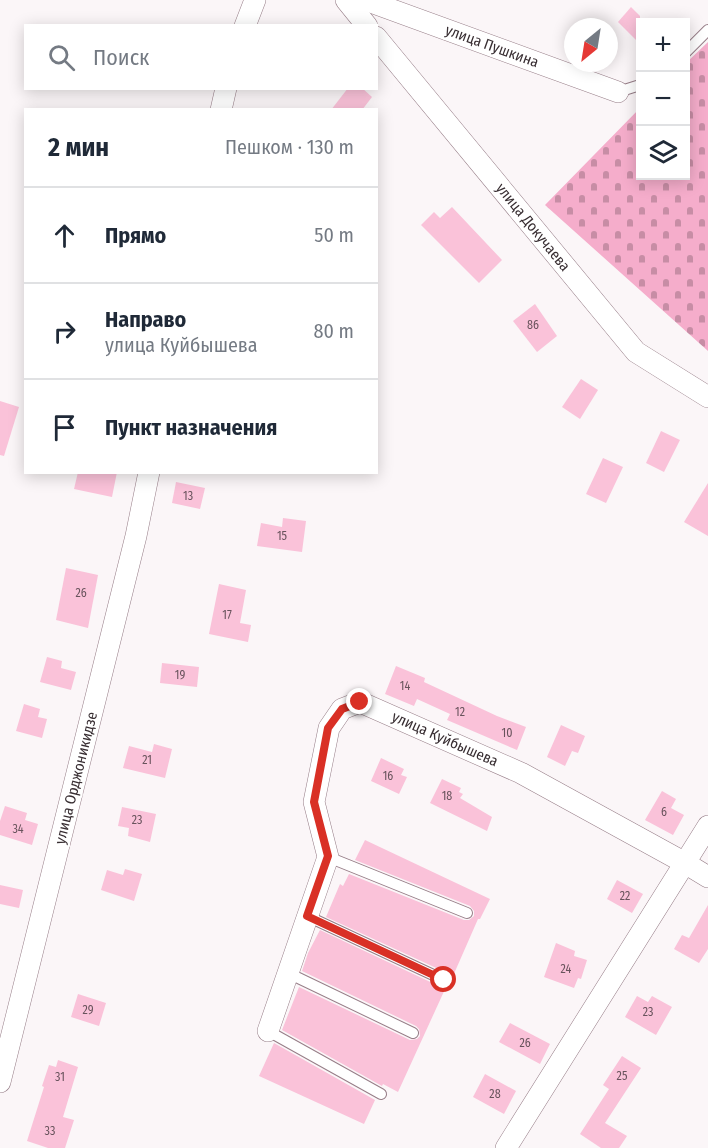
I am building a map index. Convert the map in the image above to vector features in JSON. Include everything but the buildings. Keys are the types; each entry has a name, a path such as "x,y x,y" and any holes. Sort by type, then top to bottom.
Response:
{"street":[{"path":"246,24 255,0"},
{"path":"346,0 365,24"},
{"name":"улица Пушкина","path":"365,0 618,92"},
{"name":"улица Докучаева","path":"378,39 636,352 708,397"},
{"path":"221,108 226,90"},
{"name":"улица Орджоникидзе","path":"0,1082 136,536 149,474"},
{"name":"улица Куйбышева","path":"328,856 314,802 328,728 342,709 360,702 521,773 708,877"},
{"path":"506,1148 708,826"},
{"path":"268,1031 328,856"}],"lane":[{"path":"690,48 708,30"},
{"path":"618,92 636,86"},
{"path":"328,856 467,913"},
{"path":"307,916 444,980"},
{"path":"288,973 413,1033"},
{"path":"268,1031 381,1094"}],"green space":[{"path":"708,42 708,351 545,205 636,112 636,180 690,180 690,59"}],"route":[{"path":"360,702 342,709 328,728 314,802 328,856 307,916 444,980"}]}
